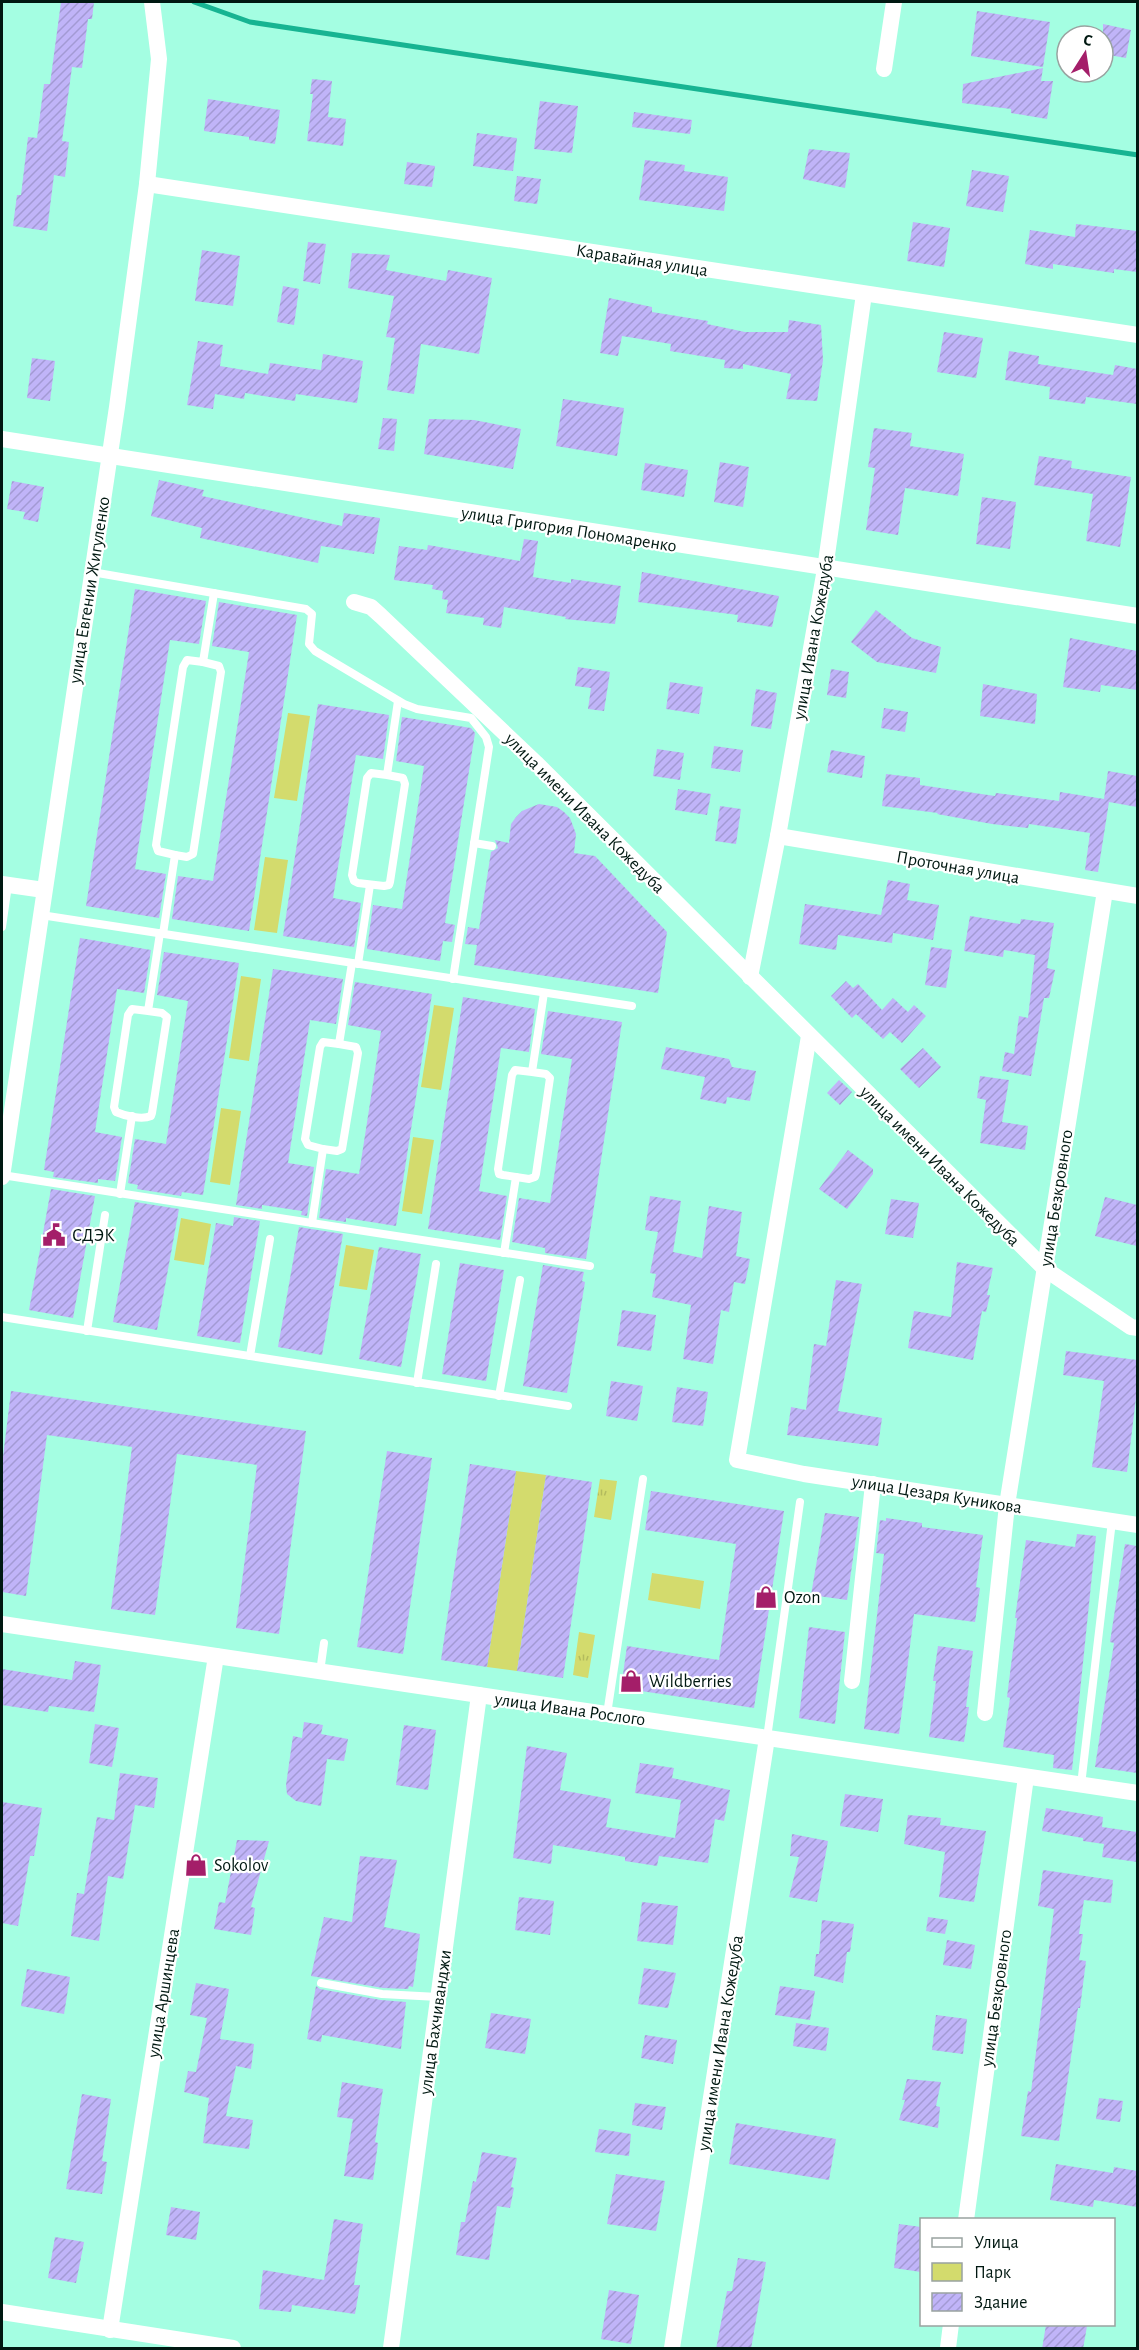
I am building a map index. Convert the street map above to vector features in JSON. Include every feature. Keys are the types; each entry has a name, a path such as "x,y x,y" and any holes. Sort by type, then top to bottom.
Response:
{"street":[{"name":"улица Евгении Жигуленко","path":"2,1176 147,184 159,59 152,2"},
{"path":"884,69 894,2"},
{"name":"Каравайная улица","path":"147,184 1137,335"},
{"name":"улица Ивана Кожедуба","path":"750,977 778,836 825,569 864,294"},
{"name":"улица Григория Пономаренко","path":"2,439 1137,616"},
{"name":"улица имени Ивана Кожедуба","path":"354,602 371,608 536,763 1045,1269 1131,1327 1137,1328"},
{"name":"Проточная улица","path":"778,836 1137,896"},
{"path":"5,884 44,890"},
{"name":"улица Безкровного","path":"986,1713 1007,1505 1105,891"},
{"name":"улица Цезаря Куникова","path":"809,1036 737,1460 804,1474 1137,1525"},
{"path":"852,1681 873,1485"},
{"name":"улица Ивана Рослого","path":"2,1624 1137,1793"},
{"name":"улица Аршинцева","path":"110,2330 216,1656"},
{"name":"улица Бахчиванджи","path":"391,2349 479,1695"},
{"name":"улица имени Ивана Кожедуба","path":"672,2349 767,1738"},
{"name":"улица Безкровного","path":"966,2218 1026,1776"},
{"path":"2,2312 233,2349"},
{"path":"948,2349 951,2326"}],"lane":[{"path":"92,572 309,610 312,617 309,640 311,648 398,701 417,709 471,718 486,737 489,747 453,979"},
{"path":"203,662 214,593"},
{"path":"187,660 219,666 221,672 193,854 187,857 175,855 158,851 156,848 183,667 187,660"},
{"path":"387,775 398,701"},
{"path":"375,773 387,775 403,778 405,781 390,882 386,886 370,885 352,878 355,854 368,775 375,773"},
{"path":"474,843 492,846"},
{"path":"148,1011 175,855"},
{"path":"2,927 5,884"},
{"path":"339,1044 370,885"},
{"path":"41,915 632,1006"},
{"path":"532,1072 544,993"},
{"path":"132,1009 148,1011 165,1014 166,1020 151,1116 146,1118 116,1112 114,1107 129,1011 132,1009"},
{"path":"327,1042 356,1047 358,1053 343,1145 340,1150 323,1149 308,1145 305,1139 320,1044 327,1042"},
{"path":"515,1070 532,1072 546,1074 550,1078 535,1177 529,1179 503,1175 498,1172 512,1075 515,1070"},
{"path":"120,1194 132,1116"},
{"path":"312,1223 323,1149"},
{"path":"2,1176 590,1266"},
{"path":"504,1253 516,1177"},
{"path":"87,1331 105,1215"},
{"path":"250,1356 270,1239"},
{"path":"417,1383 436,1264"},
{"path":"499,1396 520,1280"},
{"path":"2,1317 568,1406"},
{"path":"607,1714 643,1479"},
{"path":"767,1738 800,1502"},
{"path":"1081,1785 1112,1521"},
{"path":"320,1672 324,1643"},
{"path":"321,1983 382,1994 438,1997"}],"green space":[{"path":"288,713 310,716 297,801 274,798"},
{"path":"265,857 288,860 277,933 254,930"},
{"path":"241,976 261,979 249,1061 229,1058"},
{"path":"434,1005 454,1008 441,1090 421,1087"},
{"path":"221,1108 241,1111 230,1185 210,1182"},
{"path":"413,1137 434,1140 422,1214 402,1211"},
{"path":"181,1218 211,1224 204,1265 174,1260"},
{"path":"346,1245 374,1250 367,1290 339,1286"},
{"path":"516,1471 546,1475 517,1671 487,1667"},
{"path":"600,1479 617,1481 611,1520 594,1517"},
{"path":"652,1573 704,1581 700,1609 648,1600"},
{"path":"579,1632 595,1635 588,1678 573,1675"}],"building":[{"path":"61,2 94,2 92,19 88,19 82,68 72,67 62,141 69,142 65,177 54,175 47,231 13,226 17,195 21,195 28,137 37,138 44,84 50,84"},
{"path":"977,11 1050,22 1043,67 971,56"},
{"path":"1115,27 1131,30 1126,58 1115,56"},
{"path":"1043,68 1041,81 1053,81 1047,119 1011,113 1011,109 962,103 963,84"},
{"path":"312,79 332,81 328,117 346,119 343,146 307,141 313,94 310,94"},
{"path":"208,99 280,110 275,144 249,140 249,137 204,131"},
{"path":"540,101 578,106 572,153 534,149"},
{"path":"634,112 692,120 690,134 632,127"},
{"path":"477,133 517,138 513,171 473,166"},
{"path":"809,149 850,153 845,188 803,179"},
{"path":"645,160 685,165 684,171 728,177 724,211 639,200"},
{"path":"407,162 435,166 432,187 404,184"},
{"path":"972,170 1009,176 1003,212 966,206"},
{"path":"517,176 541,179 537,204 514,201"},
{"path":"913,222 950,228 944,267 907,261"},
{"path":"1076,224 1137,231 1137,272 1114,269 1114,273 1053,264 1053,269 1025,264 1030,230 1075,237"},
{"path":"308,242 326,244 320,284 303,281"},
{"path":"202,250 240,256 233,306 195,301"},
{"path":"352,253 390,255 386,270 446,281 448,270 492,278 479,354 421,344 414,394 387,390 395,338 386,337 394,296 348,288"},
{"path":"283,286 299,289 294,325 277,322"},
{"path":"609,298 652,307 652,312 708,321 707,324 745,332 788,332 789,320 821,325 823,360 817,401 786,399 791,374 743,364 743,369 724,368 725,360 670,351 671,344 622,336 618,356 600,353"},
{"path":"944,332 983,338 976,378 937,372"},
{"path":"198,341 223,345 220,366 268,374 270,363 321,370 323,354 363,361 357,403 296,394 295,401 245,393 244,399 215,394 213,409 187,405"},
{"path":"1009,351 1039,356 1038,364 1113,375 1115,365 1137,369 1137,404 1086,397 1085,404 1049,399 1050,387 1005,380"},
{"path":"32,358 55,361 50,401 27,398"},
{"path":"563,399 624,408 617,456 556,446"},
{"path":"383,418 397,419 394,451 378,449"},
{"path":"429,419 474,420 521,429 513,469 424,454"},
{"path":"874,428 912,433 910,446 964,454 958,496 905,488 898,535 866,530 875,468 868,467"},
{"path":"1039,456 1072,461 1071,468 1131,477 1120,547 1086,541 1093,494 1034,485"},
{"path":"720,462 749,467 743,507 714,502"},
{"path":"645,463 688,470 684,497 641,490"},
{"path":"159,480 204,490 202,496 342,526 344,513 380,518 374,554 321,546 318,563 200,538 202,528 151,516"},
{"path":"12,481 44,487 38,522 23,519 25,512 7,509"},
{"path":"982,497 1016,502 1010,549 976,544"},
{"path":"524,539 538,541 533,577 571,583 571,579 621,586 615,624 565,619 566,617 504,607 501,628 483,625 484,618 446,613 448,600 442,599 443,591 432,589 433,585 394,580 399,546 427,550 428,545 520,561"},
{"path":"642,572 779,596 772,627 737,622 738,615 638,602"},
{"path":"135,589 206,601 199,644 170,640 135,869 166,874 159,918 86,906"},
{"path":"219,602 297,615 249,931 172,919 178,876 213,881 249,652 212,646"},
{"path":"876,610 912,638 941,647 936,673 877,662 851,642"},
{"path":"1070,638 1137,651 1137,690 1101,685 1100,692 1063,687"},
{"path":"578,667 610,672 604,711 588,709 591,688 575,686"},
{"path":"831,669 849,672 846,698 827,695"},
{"path":"670,682 703,687 699,714 666,709"},
{"path":"983,684 1037,694 1035,724 980,716"},
{"path":"756,689 777,693 771,729 751,726"},
{"path":"318,704 389,715 383,759 356,755 333,898 361,903 354,947 283,936"},
{"path":"884,708 908,712 905,732 881,728"},
{"path":"402,717 471,728 475,733 445,923 455,925 452,942 443,941 440,961 367,949 373,905 402,909 424,766 396,761"},
{"path":"714,746 743,750 740,772 711,768"},
{"path":"657,749 684,753 680,780 653,776"},
{"path":"831,750 865,756 862,778 827,772"},
{"path":"1108,771 1137,776 1137,807 1109,802 1098,872 1085,870 1090,833 1029,824 1028,828 992,824 938,813 882,806 886,774 920,778 920,785 995,796 996,793 1059,801 1060,792 1104,799"},
{"path":"678,789 711,794 707,815 675,810"},
{"path":"539,804 557,807 570,818 576,834 574,853 595,856 667,932 658,993 474,965 477,945 465,944 468,927 479,929 491,852 498,848 495,840 509,843 511,824 516,817 522,811"},
{"path":"720,806 741,809 736,844 715,841"},
{"path":"888,880 910,884 907,900 939,905 933,940 893,933 892,943 838,935 836,950 799,944 805,904 881,915"},
{"path":"970,916 1020,924 1021,919 1054,923 1047,968 1055,970 1049,998 1044,998 1031,1076 1002,1071 1005,1052 1014,1054 1019,1016 1028,1018 1035,955 1004,950 1003,957 964,951"},
{"path":"80,938 151,950 144,993 117,989 95,1132 122,1137 115,1181 98,1179 98,1183 53,1177 54,1172 44,1170"},
{"path":"931,947 952,950 946,988 925,985"},
{"path":"164,952 239,963 203,1195 182,1192 181,1196 137,1189 138,1185 128,1183 135,1139 166,1144 188,1001 157,995"},
{"path":"273,969 343,979 336,1024 310,1020 288,1163 314,1167 307,1216 301,1215 302,1211 262,1205 262,1209 236,1205"},
{"path":"846,981 853,988 858,984 882,1010 893,998 908,1012 914,1005 926,1016 902,1043 890,1032 883,1039 856,1014 852,1018 831,996"},
{"path":"355,982 432,994 396,1226 346,1218 346,1222 319,1218 326,1169 359,1174 381,1031 348,1025"},
{"path":"463,997 535,1009 529,1052 501,1048 479,1191 507,1196 500,1240 428,1229"},
{"path":"548,1011 622,1022 586,1259 545,1253 545,1248 512,1242 519,1198 550,1203 572,1059 541,1054"},
{"path":"666,1047 729,1059 732,1067 756,1071 750,1101 727,1097 726,1104 700,1099 705,1077 661,1069"},
{"path":"923,1048 941,1067 919,1088 900,1069"},
{"path":"980,1076 1009,1080 1002,1122 1028,1126 1025,1150 980,1143 986,1100 977,1098"},
{"path":"839,1080 852,1092 840,1105 827,1093"},
{"path":"848,1150 873,1169 873,1174 847,1209 819,1189"},
{"path":"51,1189 95,1196 73,1318 29,1310"},
{"path":"650,1196 681,1201 673,1252 702,1258 709,1206 742,1212 736,1256 750,1259 745,1284 734,1282 729,1312 721,1310 713,1364 683,1359 691,1305 652,1297 656,1274 650,1273 658,1232 645,1230"},
{"path":"1105,1197 1137,1205 1137,1246 1095,1236"},
{"path":"891,1199 919,1203 913,1238 885,1234"},
{"path":"135,1202 179,1209 157,1330 113,1322"},
{"path":"234,1217 260,1221 240,1343 197,1336 216,1223 233,1226"},
{"path":"299,1227 343,1234 322,1355 278,1347"},
{"path":"379,1247 421,1254 401,1367 359,1359"},
{"path":"957,1262 993,1268 987,1295 990,1295 986,1312 982,1311 973,1360 908,1348 914,1311 951,1317"},
{"path":"460,1263 504,1270 486,1381 442,1374"},
{"path":"543,1265 584,1272 582,1281 585,1282 567,1393 523,1386"},
{"path":"836,1280 862,1284 838,1411 882,1418 878,1446 787,1435 791,1407 806,1410 814,1344 826,1346"},
{"path":"622,1310 656,1315 651,1351 617,1346"},
{"path":"1066,1351 1137,1360 1137,1390 1127,1472 1092,1467 1104,1381 1063,1375"},
{"path":"611,1381 643,1386 637,1421 606,1416"},
{"path":"677,1387 708,1392 703,1426 672,1422"},
{"path":"11,1391 306,1431 279,1634 236,1628 257,1465 177,1454 155,1615 111,1609 132,1447 47,1435 26,1596 2,1592 2,1465"},
{"path":"387,1451 432,1458 403,1654 357,1647"},
{"path":"470,1464 516,1471 487,1667 441,1660"},
{"path":"546,1475 592,1482 563,1678 517,1671"},
{"path":"651,1491 784,1511 754,1708 621,1688 627,1646 719,1660 736,1544 645,1530"},
{"path":"825,1513 859,1517 847,1600 811,1595"},
{"path":"886,1518 922,1523 922,1527 983,1535 976,1587 980,1588 975,1622 914,1614 899,1734 864,1729 884,1554 876,1553 880,1520 886,1521"},
{"path":"1077,1534 1096,1536 1072,1770 1053,1768 1054,1755 1003,1747 1010,1698 1007,1697 1017,1618 1015,1618 1026,1540 1075,1547"},
{"path":"1125,1544 1137,1546 1137,1773 1095,1767 1114,1643 1110,1642"},
{"path":"809,1627 845,1632 835,1724 799,1718"},
{"path":"938,1646 973,1651 964,1742 929,1737"},
{"path":"75,1661 101,1665 94,1712 49,1706 48,1712 2,1705 2,1669 72,1680"},
{"path":"304,1722 323,1725 321,1734 348,1739 344,1761 327,1759 321,1806 296,1801 287,1794 286,1785 293,1736 302,1738"},
{"path":"95,1724 119,1728 112,1767 89,1763"},
{"path":"404,1725 436,1730 428,1790 396,1785"},
{"path":"527,1746 567,1753 560,1790 611,1799 606,1827 675,1838 681,1800 635,1793 640,1763 674,1768 672,1778 730,1790 724,1821 715,1819 708,1863 659,1856 657,1866 625,1861 625,1857 553,1845 551,1864 513,1858"},
{"path":"120,1773 158,1778 154,1808 135,1805 123,1879 108,1876 99,1941 71,1936 77,1893 84,1894 97,1817 114,1820"},
{"path":"845,1794 883,1799 878,1832 840,1826"},
{"path":"2,1802 42,1808 34,1856 30,1856 18,1926 2,1923"},
{"path":"1046,1808 1103,1817 1102,1827 1137,1832 1137,1862 1102,1857 1104,1844 1042,1831"},
{"path":"908,1815 941,1818 940,1825 986,1831 974,1902 939,1897 945,1852 904,1844"},
{"path":"792,1834 828,1841 817,1902 789,1897 799,1857 790,1856"},
{"path":"237,1840 269,1841 251,1907 255,1908 251,1935 214,1929 219,1902 225,1903"},
{"path":"360,1856 397,1860 384,1927 420,1934 413,1987 409,1986 408,1989 383,1988 311,1976 324,1917 352,1922"},
{"path":"1043,1870 1113,1880 1111,1903 1084,1900 1079,1934 1083,1934 1079,1960 1086,1961 1059,2141 1021,2136 1028,2091 1031,2092 1054,1909 1038,1906"},
{"path":"519,1897 554,1901 550,1935 515,1930"},
{"path":"642,1902 678,1906 673,1945 637,1941"},
{"path":"928,1917 948,1920 945,1934 926,1931"},
{"path":"822,1920 854,1924 843,1983 814,1976 816,1954 819,1954"},
{"path":"947,1940 975,1945 971,1969 943,1965"},
{"path":"644,1968 676,1973 668,2008 638,2004"},
{"path":"27,1969 70,1977 64,2014 21,2006"},
{"path":"196,1983 229,1989 220,2039 254,2044 251,2069 236,2066 226,2116 253,2120 249,2149 203,2143 209,2098 184,2092 188,2071 196,2072 207,2018 190,2015"},
{"path":"316,1986 320,1989 381,2000 406,2002 401,2049 322,2035 321,2042 307,2039"},
{"path":"780,1986 815,1991 810,2020 775,2015"},
{"path":"491,2013 531,2019 525,2054 485,2048"},
{"path":"936,2015 967,2019 963,2054 932,2050"},
{"path":"796,2023 829,2028 826,2051 793,2046"},
{"path":"645,2035 677,2040 673,2064 641,2058"},
{"path":"907,2079 941,2082 936,2106 940,2107 938,2128 899,2120 905,2100 902,2100"},
{"path":"342,2082 383,2089 375,2142 378,2143 373,2180 344,2176 353,2119 337,2117"},
{"path":"82,2094 111,2099 102,2161 107,2162 102,2194 66,2189"},
{"path":"1099,2098 1123,2101 1120,2122 1096,2119"},
{"path":"635,2103 666,2107 662,2130 632,2125"},
{"path":"736,2123 836,2139 829,2180 729,2164"},
{"path":"599,2129 631,2134 629,2156 595,2152"},
{"path":"482,2152 517,2158 511,2187 514,2188 510,2208 497,2206 489,2260 456,2255 461,2222 465,2222 473,2181 476,2182"},
{"path":"1056,2164 1113,2173 1114,2167 1137,2171 1137,2207 1094,2200 1093,2207 1050,2200"},
{"path":"616,2174 665,2181 656,2231 607,2224"},
{"path":"171,2207 200,2212 196,2240 166,2235"},
{"path":"334,2219 363,2224 354,2285 360,2285 355,2314 292,2305 291,2312 259,2309 263,2270 324,2280"},
{"path":"899,2224 920,2227 920,2272 894,2268"},
{"path":"55,2237 84,2242 76,2283 48,2278"},
{"path":"738,2258 766,2262 751,2349 716,2349 727,2291 732,2291"},
{"path":"609,2290 639,2295 631,2344 601,2339"},
{"path":"1046,2326 1087,2326 1083,2349 1042,2349"}],"waterway":[{"path":"194,2 250,22 1138,155"}],"place":[{"name":"СДЭК","path":"54,1235"},
{"name":"Ozon","path":"766,1597"},
{"name":"Wildberries","path":"631,1681"},
{"name":"Sokolov","path":"196,1865"}]}
